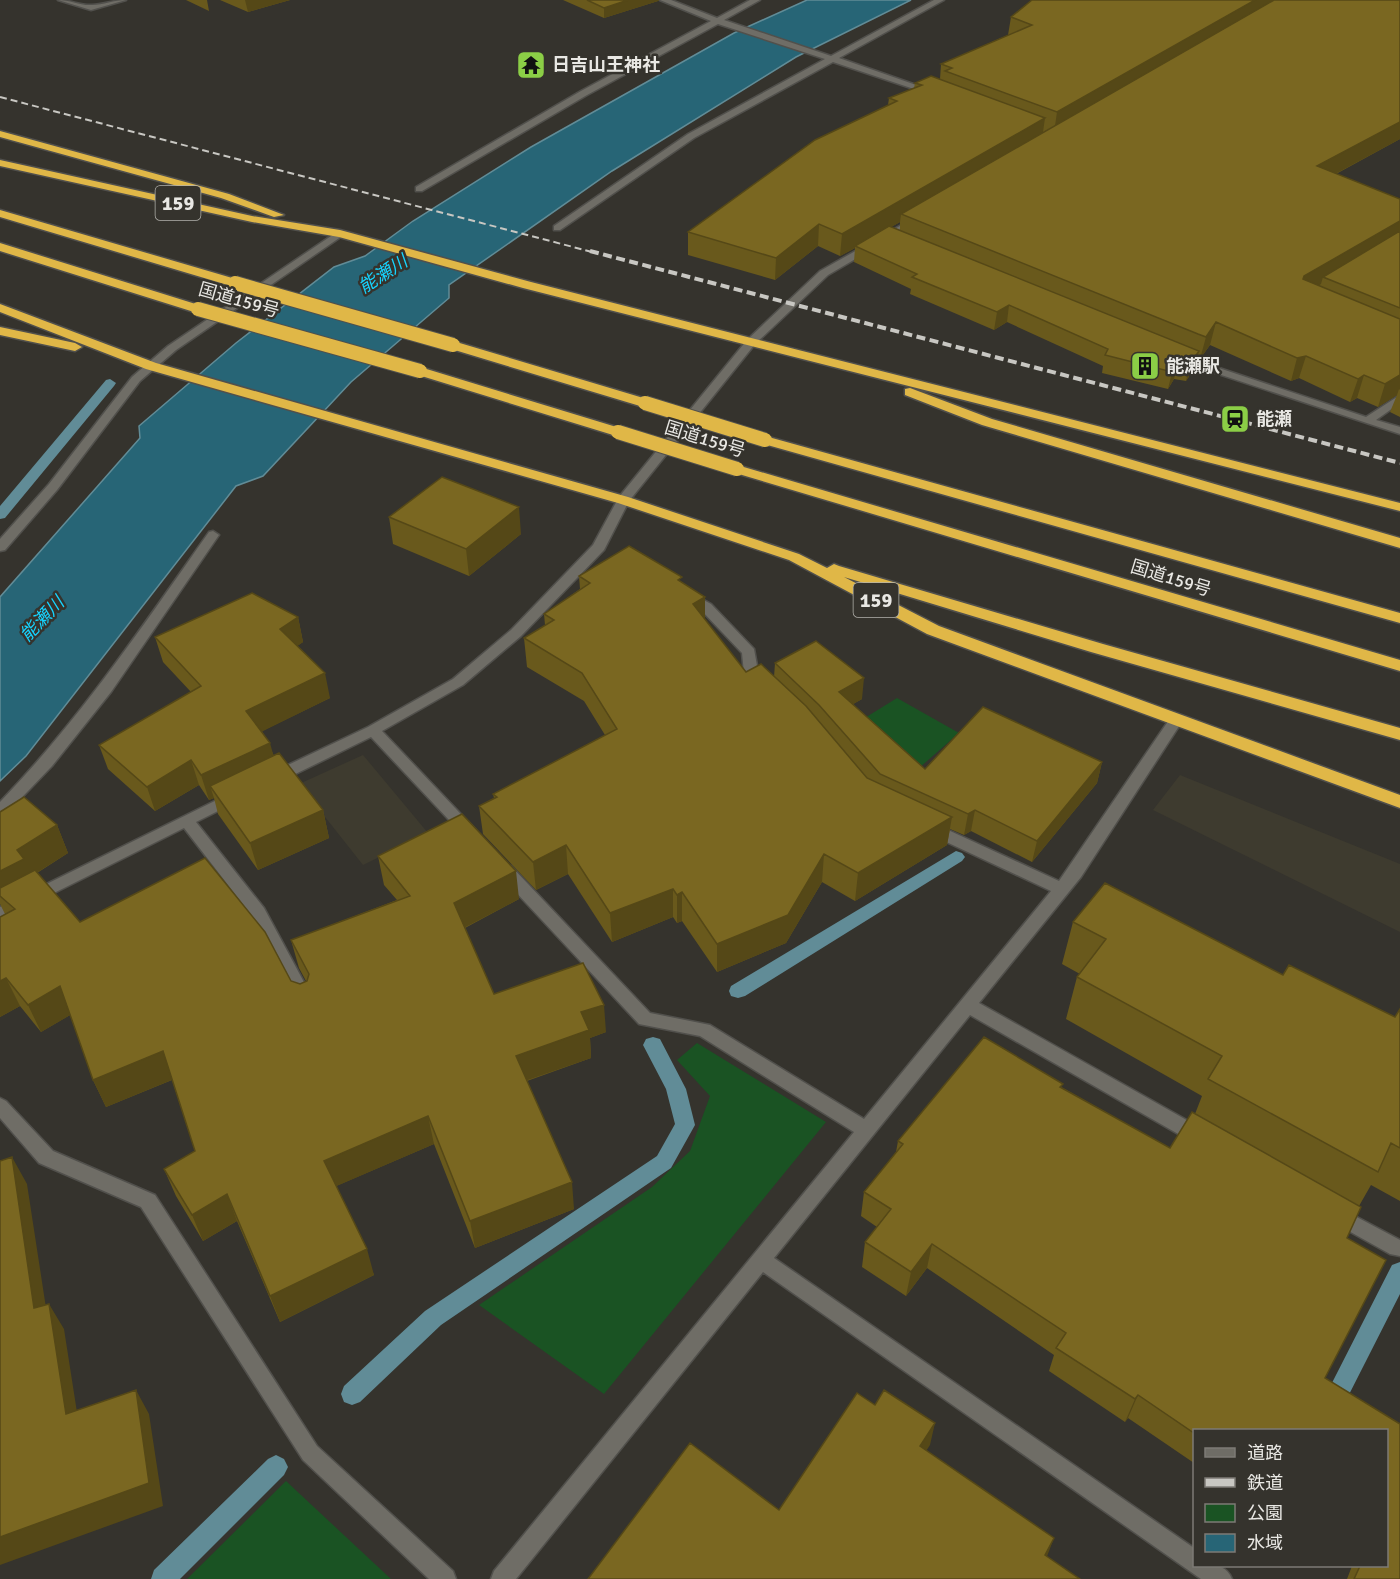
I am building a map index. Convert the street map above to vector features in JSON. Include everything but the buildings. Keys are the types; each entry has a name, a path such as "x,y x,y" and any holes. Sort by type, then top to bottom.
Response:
{"highway":[{"name":"159","path":"0,134 225,196 321,230"},
{"name":"159","path":"0,163 252,219 357,238 527,285 1400,507"},
{"name":"国道159号","path":"0,213 453,345 765,440 1400,618"},
{"name":"国道159号","path":"0,247 198,309 420,371 737,469 1400,666"},
{"name":"159","path":"0,308 156,367 345,423 623,500 794,557 1097,648 1400,734"},
{"name":"159","path":"0,331 129,358"},
{"name":"159","path":"830,362 987,422 1400,543"},
{"name":"159","path":"794,557 933,630 1400,802"}],"street":[{"path":"62,0 91,8 122,0"},
{"path":"664,0 715,20 940,95"},
{"path":"419,189 715,20 756,0"},
{"path":"557,228 692,136 830,58 940,0"},
{"path":"0,914 186,820 373,730 458,682 516,633 604,550 623,500 751,342 824,273 893,239 927,214"},
{"path":"0,547 53,487 136,379 156,367 172,348 340,234"},
{"path":"1167,352 1400,431"},
{"path":"1367,421 1400,398"},
{"path":"0,811 47,762 106,689 213,535"},
{"path":"676,588 706,607 749,652 751,673 777,697"},
{"path":"502,1579 868,1131 1062,889 1176,720"},
{"path":"373,730 645,1020 704,1029 868,1131"},
{"path":"186,820 258,912 307,1003"},
{"path":"913,821 1062,889"},
{"path":"968,1005 1213,1144"},
{"path":"0,1106 46,1157 148,1201 310,1453 445,1579"},
{"path":"1325,1208 1397,1248"},
{"path":"761,1260 1193,1560"},
{"path":"1203,1567 1221,1579"}],"shaded area":[{"path":"363,755 428,833 363,865 299,784"},
{"path":"1180,775 1400,864 1400,932 1153,810"}],"green space":[{"path":"897,698 959,733 910,776 855,724"},
{"path":"697,1043 826,1122 604,1394 479,1305 652,1187 690,1151 710,1096 677,1060"},
{"path":"286,1481 391,1579 187,1579"}],"water":[{"name":"能瀬川","path":"807,0 911,0 796,57 612,171 449,285 449,298 351,382 263,476 236,486 26,756 0,781 0,597 140,438 139,426 236,343 334,267 365,256 413,221 531,147 734,33"}],"waterway":[{"path":"0,515 110,383"},
{"path":"738,991 956,857"},
{"path":"352,1394 433,1318 664,1162 685,1125 676,1089 653,1045"},
{"path":"1320,1429 1400,1272"},
{"path":"163,1579 276,1467"}],"railway":[{"path":"0,97 596,253"},
{"path":"590,251 1400,463"}],"place":[{"name":"日吉山王神社","path":"531,65"},
{"name":"能瀬駅","path":"1145,366"},
{"name":"能瀬","path":"1235,419"}]}
